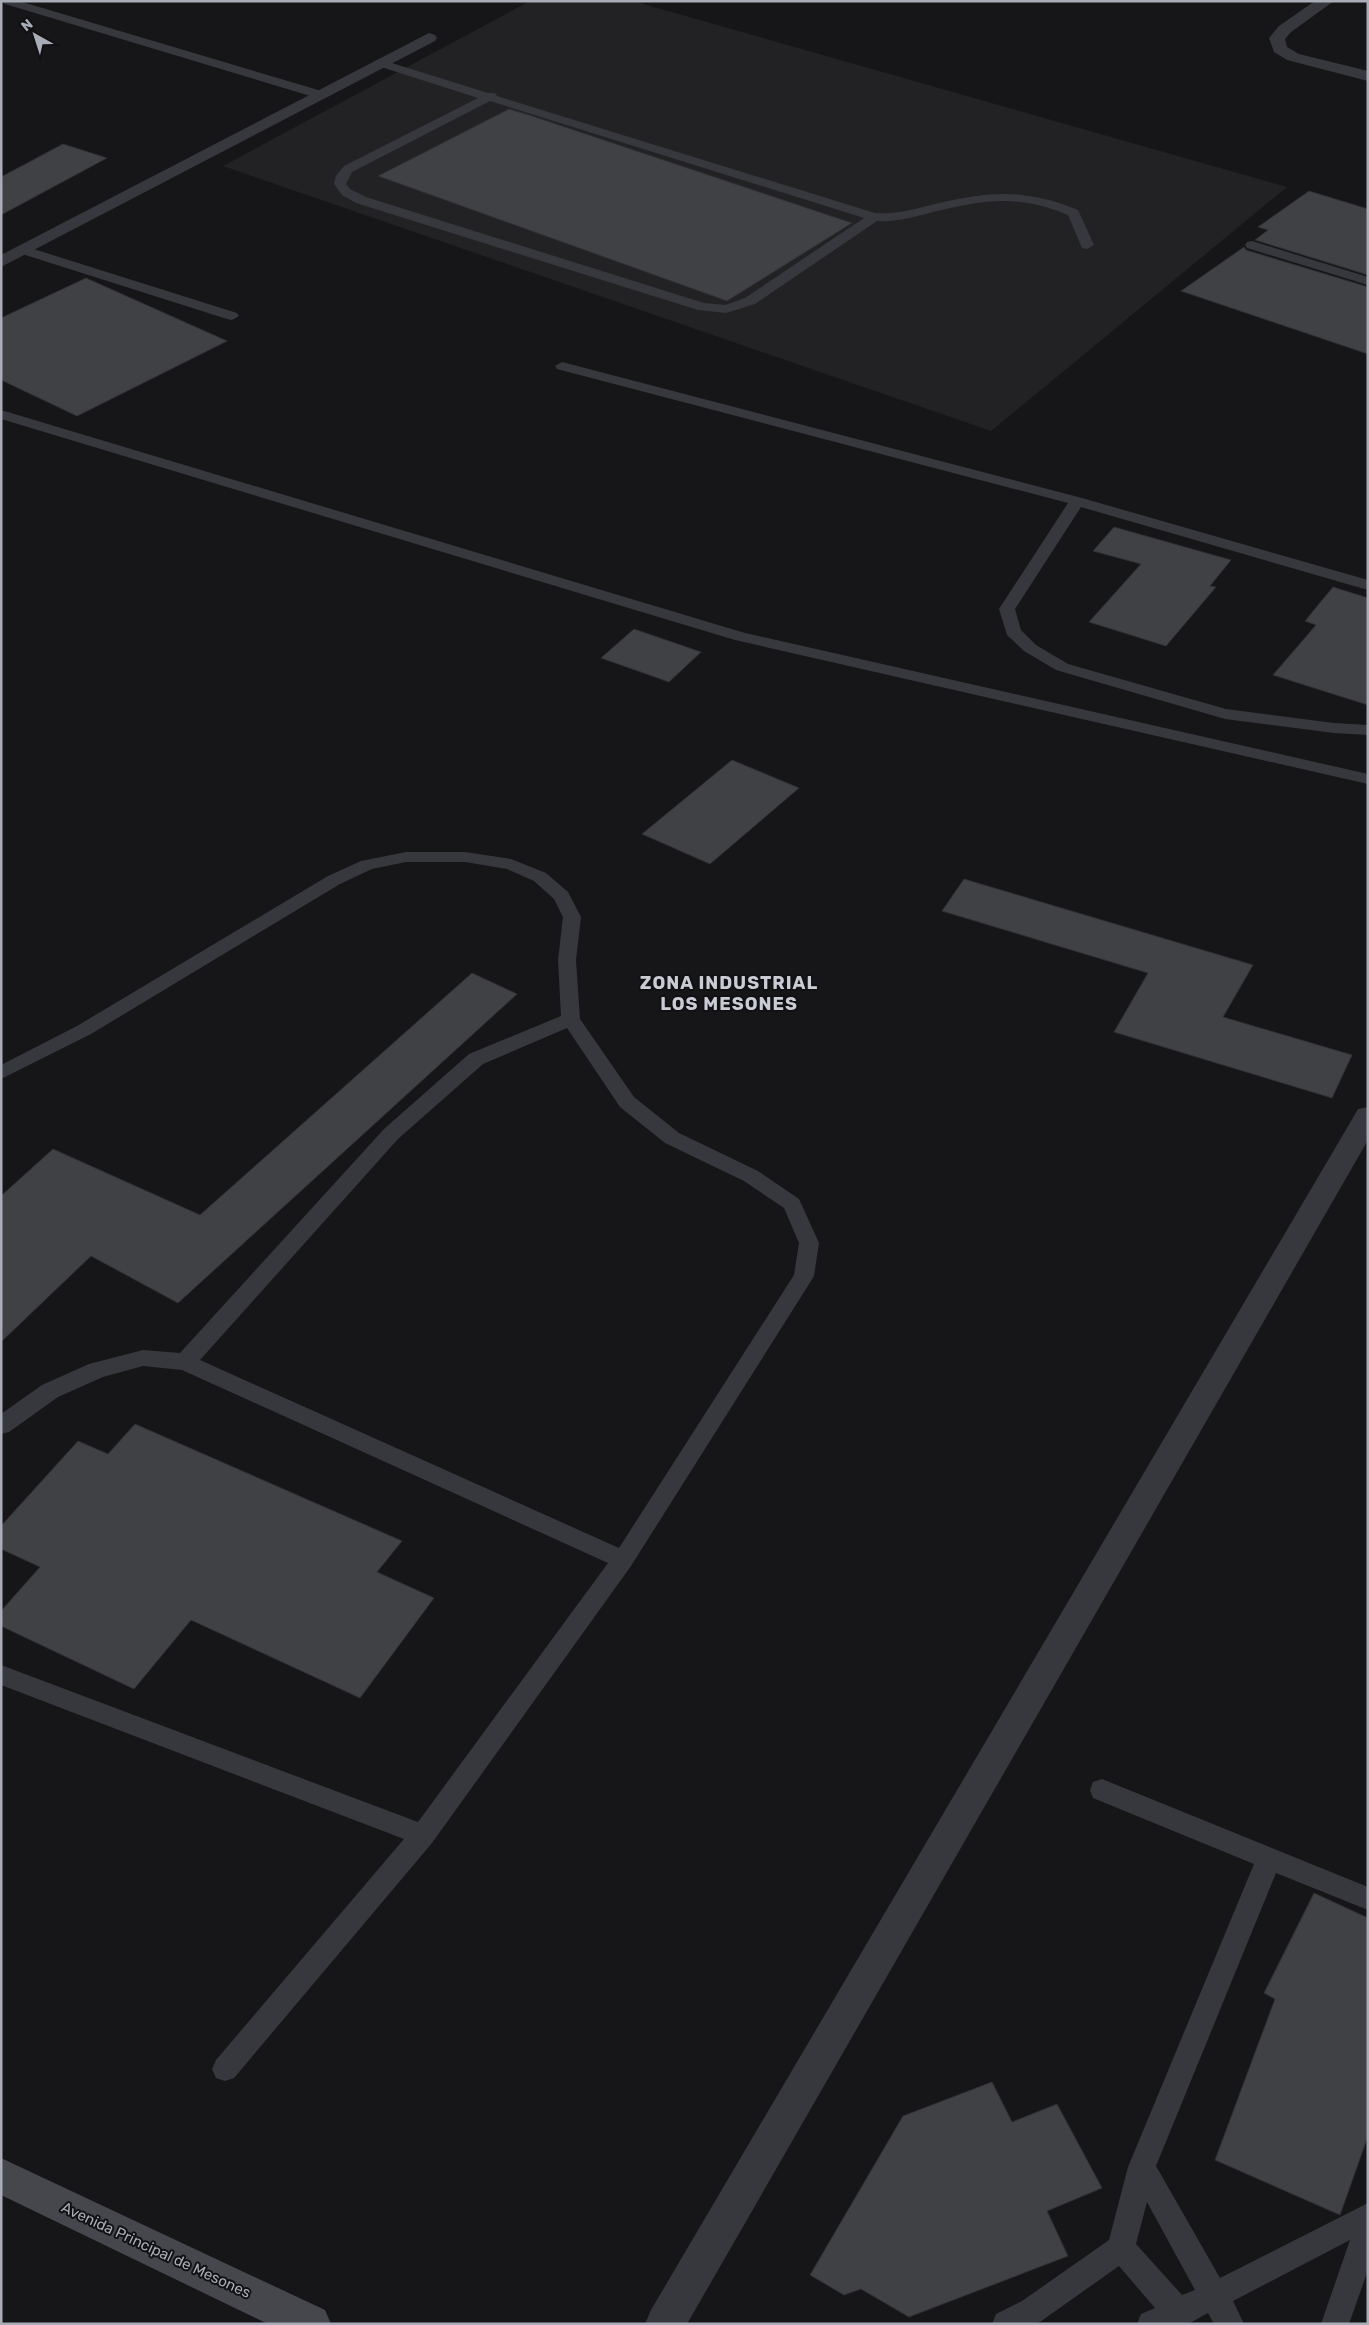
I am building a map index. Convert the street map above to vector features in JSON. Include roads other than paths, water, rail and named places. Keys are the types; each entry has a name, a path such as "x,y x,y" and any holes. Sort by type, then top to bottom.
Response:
{"street":[{"path":"1326,1 1285,29 1277,38 1280,49 1293,57 1368,76"},
{"path":"1,262 429,38"},
{"path":"665,2324 1368,1116"},
{"name":"Avenida Principal de Mesones","path":"1,2176 311,2324"}],"lane":[{"path":"9,2 321,95"},
{"path":"379,63 491,96 874,217 897,217 973,199 1018,196 1052,203 1073,212 1087,245"},
{"path":"491,96 348,169 342,176 340,184 346,192 361,200 693,304 726,309 750,301 874,217"},
{"path":"1252,245 1368,281"},
{"path":"24,250 232,316"},
{"path":"562,366 1076,502 1368,585"},
{"path":"1,414 740,637 1368,779"},
{"path":"1076,502 1007,609 1013,632 1030,648 1062,667 1225,714 1334,728 1368,730"},
{"path":"1,1073 84,1030 334,880 367,865 406,857 465,857 511,864 540,877 562,896 572,917 567,960 571,1019 627,1102 672,1138 751,1176 792,1204 809,1243 804,1276 623,1560 423,1835 226,2069"},
{"path":"185,1362 398,1128 476,1059 571,1019"},
{"path":"1,1426 50,1391 97,1370 143,1358 185,1362 623,1560"},
{"path":"1,1675 423,1835"},
{"path":"1102,1790 1368,1899"},
{"path":"1006,2324 1032,2311 1121,2248 1142,2167 1270,1859"},
{"path":"1142,2167 1230,2324"},
{"path":"1151,2324 1180,2313 1368,2216"},
{"path":"1335,2324 1368,2228"},
{"path":"1121,2248 1180,2313"}],"district":[{"name":"ZONA INDUSTRIAL LOS MESONES","path":"729,993"}]}
